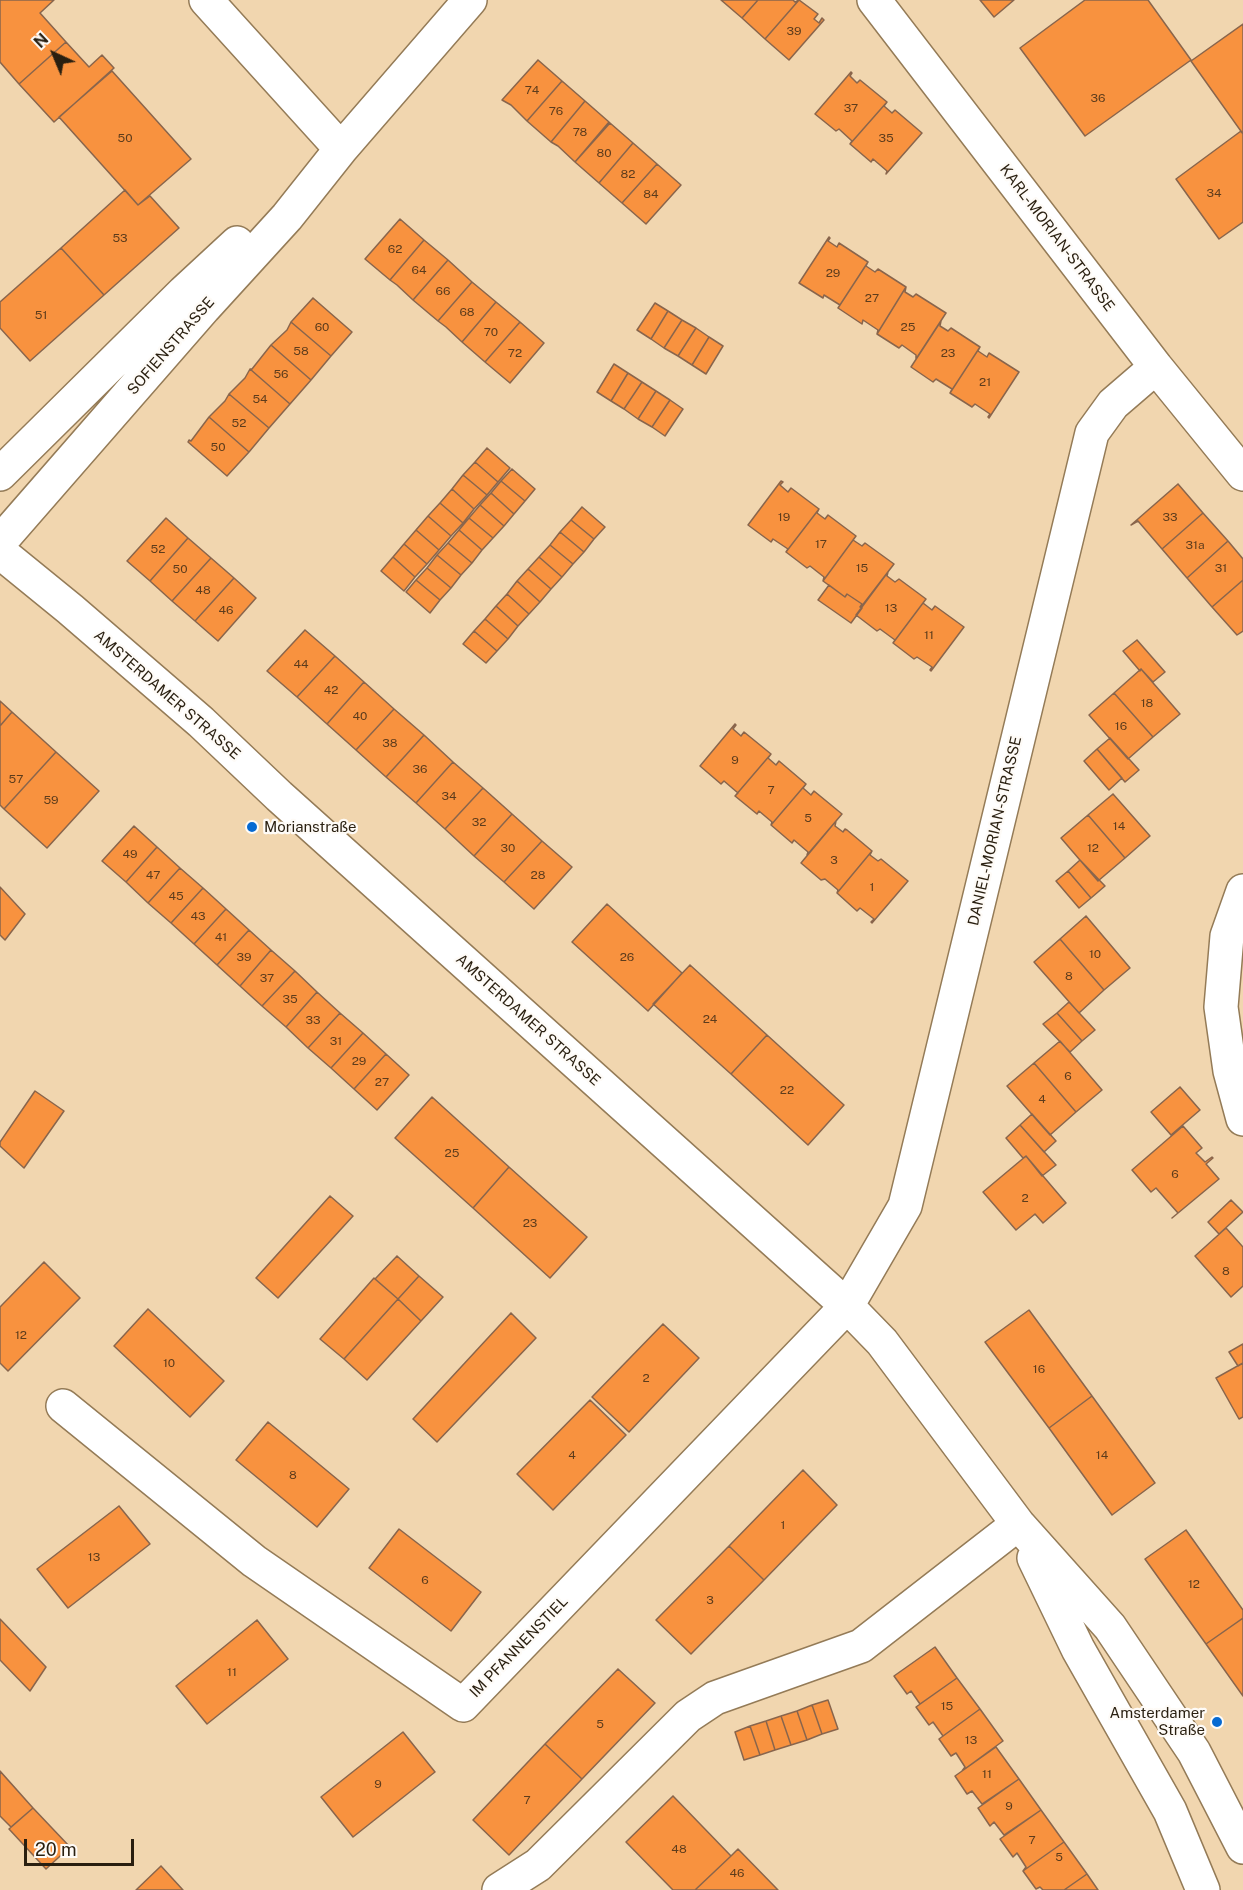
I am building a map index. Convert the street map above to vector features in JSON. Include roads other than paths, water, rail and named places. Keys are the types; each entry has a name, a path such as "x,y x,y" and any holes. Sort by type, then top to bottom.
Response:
{"street":[{"path":"206,0 341,149"},
{"name":"SOFIENSTRASSE","path":"0,542 204,308 287,217 341,149 470,0"},
{"name":"KARL-MORIAN-STRASSE","path":"874,0 1156,368 1243,474"},
{"name":"SOFIENSTRASSE","path":"0,474 184,292 341,149"},
{"name":"DANIEL-MORIAN-STRASSE","path":"847,1306 905,1206 1092,433 1113,404 1156,368"},
{"name":"AMSTERDAMER STRASSE","path":"0,552 201,722 847,1306 882,1342 1018,1524 1110,1627 1194,1752 1243,1846"},
{"path":"1243,891 1227,936 1221,1006 1230,1071 1243,1119"},
{"name":"IM PFANNENSTIEL","path":"63,1406 254,1561 463,1705 847,1306"},
{"path":"499,1890 538,1865 688,1716 715,1698 861,1646 1018,1524"},
{"name":"AMSTERDAMER STRASSE","path":"1018,1524 1078,1649 1170,1811 1203,1890"}],"place":[{"name":"Morianstraße","path":"252,827"},
{"name":"Amsterdamer Straße","path":"1217,1722"}]}
